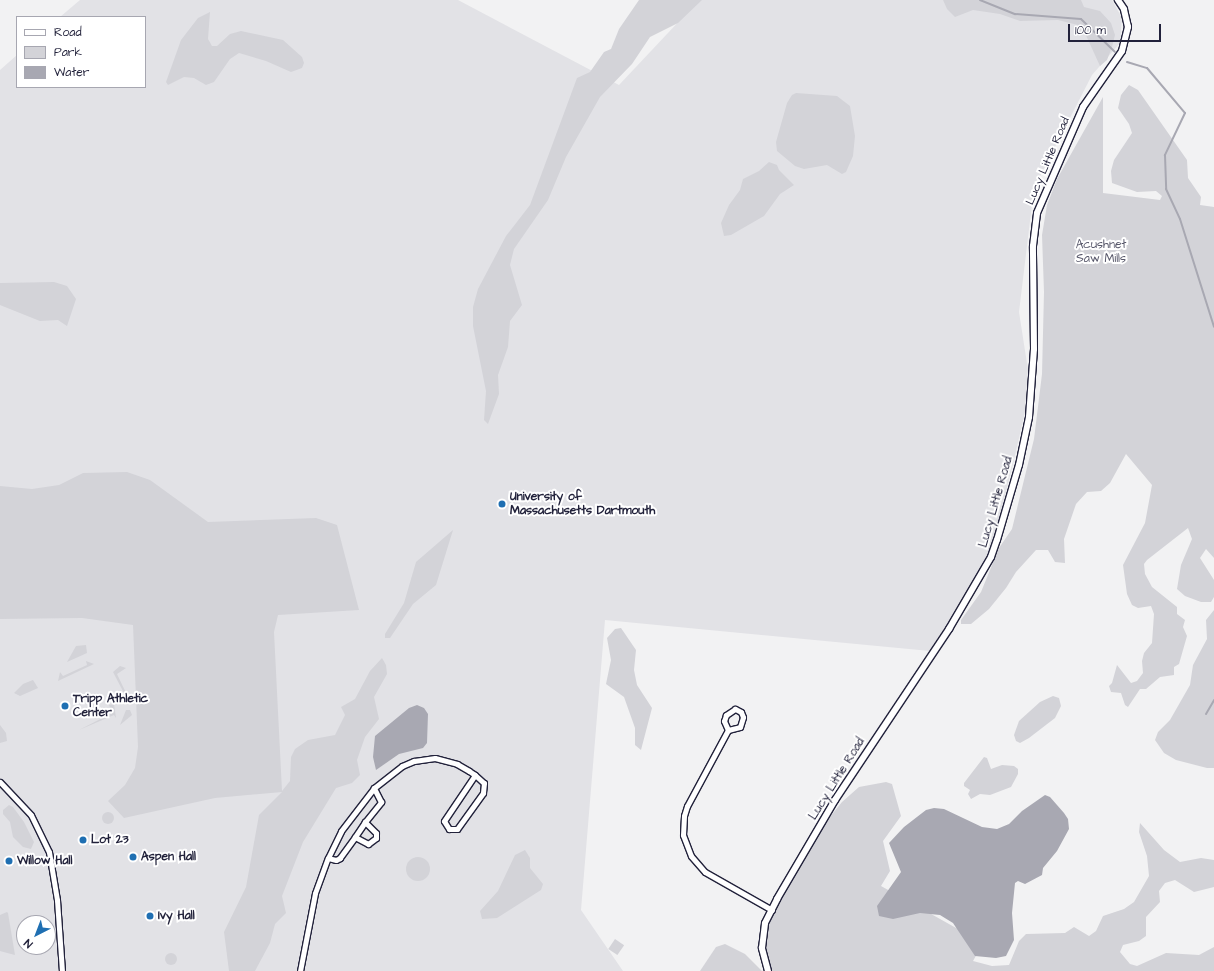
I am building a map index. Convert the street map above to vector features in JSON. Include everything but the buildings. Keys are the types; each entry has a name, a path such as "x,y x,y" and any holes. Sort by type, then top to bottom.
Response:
{"street":[{"name":"Lucy Little Road","path":"768,971 762,948 765,923 772,910 835,800 949,629 991,558 1006,516 1029,417 1034,349 1033,246 1037,213 1082,107 1122,52 1128,27 1124,9 1118,0"},
{"path":"728,730 724,721 726,714 735,709 741,712 743,717 740,727 728,730 687,806 684,816 683,835 691,856 705,872 772,910"},
{"path":"300,971 315,893 328,858 341,830 374,788 402,766 424,759 446,760 475,776 484,783 483,793 461,825 453,831 445,825 445,816 475,776"},
{"path":"0,782 27,808 47,846 57,895 62,971"},
{"path":"328,858 336,860 340,858 381,802 374,788"},
{"path":"355,837 368,844 376,838 376,833 365,822"}],"shaded area":[{"name":"University of Massachusetts Dartmouth","path":"80,0 458,0 619,85 699,0 1112,0 1122,18 1120,43 1092,75 1034,188 1019,312 1028,370 1025,412 993,543 964,599 930,651 605,620 581,910 623,971 0,971 0,70 16,56 16,88 146,88 146,16 61,16"}],"green space":[{"path":"639,0 702,0 678,23 650,37 632,64 600,97 566,157 548,200 514,249 510,265 522,305 510,321 508,347 498,375 499,394 488,424 484,420 486,391 473,326 473,307 478,289 506,236 530,205 577,78 590,72 604,52 611,49 619,29"},
{"path":"943,0 1081,0 1084,7 1100,11 1111,23 1115,35 1107,60 1100,66 1084,31 1078,25 1058,20 1020,21 1000,14 973,10 955,17 947,9"},
{"path":"210,12 208,39 212,46 217,46 230,34 241,31 283,40 302,57 304,63 302,68 291,72 266,61 239,53 230,59 214,82 206,85 194,78 184,77 168,85 166,82 181,40 198,18"},
{"name":"Acushnet Saw Mills","path":"1129,85 1138,90 1187,160 1188,178 1201,197 1200,205 1214,207 1214,558 1206,549 1200,558 1214,580 1214,597 1211,602 1201,602 1185,596 1177,589 1181,565 1192,539 1188,528 1147,560 1144,564 1145,574 1152,587 1177,607 1177,614 1185,620 1183,627 1187,636 1179,664 1174,667 1174,675 1160,677 1146,689 1140,689 1128,707 1125,705 1121,693 1111,692 1109,686 1112,683 1117,665 1131,683 1137,681 1143,673 1142,661 1144,653 1152,643 1154,614 1151,606 1138,608 1132,605 1127,594 1123,565 1145,523 1152,485 1126,454 1110,483 1101,491 1087,492 1076,504 1064,539 1065,563 1055,562 1048,550 1036,550 1016,572 1006,588 989,609 971,624 961,624 961,620 981,592 999,548 1012,529 1034,439 1042,374 1044,292 1042,235 1047,205 1057,179 1103,97 1103,193 1160,200 1162,196 1156,191 1137,192 1112,183 1111,171 1114,160 1132,133 1129,124 1118,108 1121,95"},
{"path":"796,93 837,96 850,106 855,136 853,156 846,172 842,174 827,165 804,169 795,166 777,151 776,142 787,103 792,95"},
{"path":"769,162 777,165 779,170 794,185 780,194 764,216 731,235 724,236 721,223 729,205 740,190 743,179 759,171"},
{"path":"54,282 67,286 76,299 67,326 58,320 40,321 0,305 0,283"},
{"path":"127,472 150,480 208,522 316,518 337,525 359,610 278,615 274,632 282,791 290,781 291,757 295,749 308,740 335,735 345,715 341,707 355,699 370,671 382,658 386,665 387,674 374,697 379,719 365,737 357,760 360,775 352,783 336,788 303,842 282,896 286,913 275,924 270,943 255,971 229,971 224,932 246,887 259,815 282,792 215,798 124,818 108,801 125,785 135,768 138,747 133,625 82,618 0,619 0,486 32,489 59,485 83,473"},
{"path":"453,530 436,585 413,604 390,638 385,638 385,634 404,603 416,562"},
{"path":"1214,610 1214,768 1207,768 1176,760 1164,753 1155,740 1158,732 1170,720 1190,685 1193,665 1207,639 1206,620"},
{"path":"621,628 636,650 634,670 637,685 652,708 641,750 635,745 635,728 624,697 606,684 611,660 607,638 615,629"},
{"path":"86,645 87,653 67,662 76,646"},
{"path":"86,661 94,664 58,681 60,672 63,676 87,665"},
{"path":"120,666 126,668 117,674 127,695 131,694 126,697 113,672"},
{"path":"33,680 38,688 20,696 14,693 23,684"},
{"path":"1053,696 1059,698 1061,706 1055,718 1029,738 1020,743 1016,741 1014,735 1019,721 1040,702"},
{"path":"114,704 116,718 114,715 79,730 112,713 109,705"},
{"path":"126,710 130,710 132,715 120,725"},
{"path":"0,725 6,733 7,741 0,743"},
{"path":"984,757 987,758 991,769 1002,765 1014,766 1018,769 1018,774 1011,787 990,795 980,794 971,799 968,794 970,790 964,786 964,783"},
{"path":"886,782 892,784 901,816 883,841 890,871 881,886 983,943 973,961 992,966 1009,965 1019,941 1026,934 1065,933 1074,927 1089,936 1096,931 1103,916 1124,909 1134,902 1149,876 1147,856 1139,832 1140,823 1164,850 1180,862 1201,858 1214,860 1214,887 1194,892 1175,880 1165,883 1159,891 1160,902 1146,917 1146,936 1139,941 1123,945 1120,952 1130,964 1137,966 1166,953 1199,955 1214,947 1214,971 771,971 764,957 763,936 772,912 786,886 825,823 842,802 859,787"},
{"path":"9,805 13,807 24,822 34,842 31,849 23,847 13,837 10,822 3,814 3,810"},
{"path":"108,812 112,814 114,818 112,822 108,824 104,822 102,818 104,814"},
{"path":"525,850 530,858 530,868 543,884 541,890 497,918 482,919 480,911 498,891 515,855"},
{"path":"418,857 423,858 429,864 429,874 423,880 418,881 413,880 407,874 406,869 407,864 413,858"},
{"path":"7,912 15,955 0,951 0,915"},
{"path":"615,939 624,945 617,955 608,949"},
{"path":"725,944 745,954 762,971 700,971 716,947"},
{"path":"169,953 173,953 177,959 173,965 169,965 165,961 165,957"}],"water":[{"path":"417,705 424,708 428,714 427,743 423,748 399,754 376,770 373,757 375,736 409,708"},
{"path":"1045,795 1050,797 1064,813 1068,819 1069,829 1057,851 1043,868 1042,875 1025,884 1018,881 1015,883 1012,913 1014,940 1006,956 996,958 975,956 953,923 940,915 920,913 893,919 879,916 877,906 901,872 889,843 904,827 926,810 934,808 944,809 982,827 997,829 1009,824 1022,811"}],"waterway":[{"path":"980,0 1015,14 1081,19 1115,52"},
{"path":"1127,62 1147,68 1185,113 1165,155 1166,189 1180,219 1214,327"},
{"path":"1206,714 1214,700"}],"place":[{"name":"University of Massachusetts Dartmouth","path":"502,504"},
{"name":"Tripp Athletic Center","path":"65,706"},
{"name":"Lot 23","path":"83,840"},
{"name":"Aspen Hall","path":"133,857"},
{"name":"Willow Hall","path":"9,861"},
{"name":"Ivy Hall","path":"150,916"}]}
